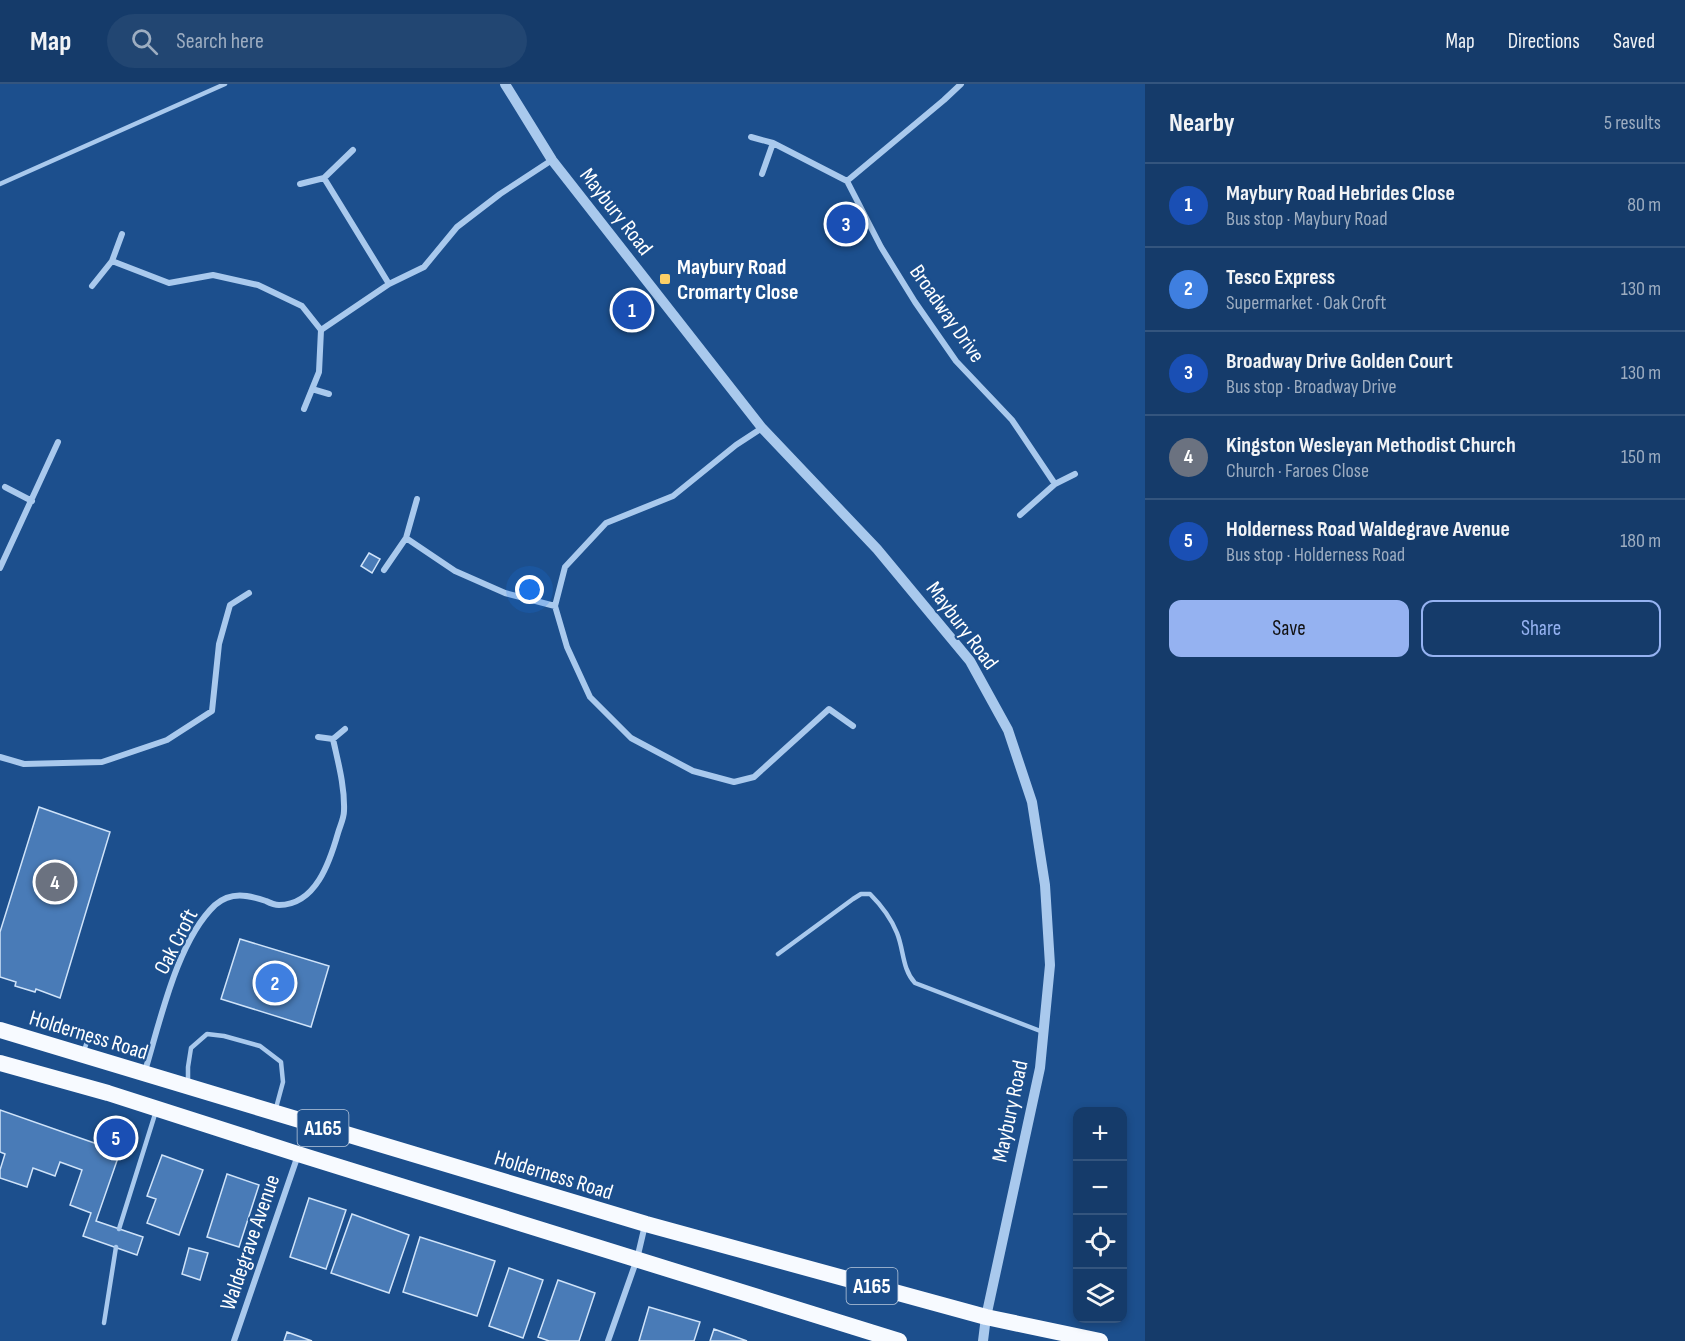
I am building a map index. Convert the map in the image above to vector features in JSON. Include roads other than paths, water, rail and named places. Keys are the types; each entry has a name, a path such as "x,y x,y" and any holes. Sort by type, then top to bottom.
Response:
{"highway":[{"name":"Holderness Road","path":"0,1030 646,1224 986,1317 1100,1341"},
{"name":"A165","path":"0,1063 157,1109 899,1341"}],"street":[{"name":"Maybury Road","path":"505,84 552,160 762,428 877,549 970,661 1008,730 1032,802 1045,885 1050,965 1040,1068 982,1341"},
{"path":"751,137 773,143 847,181 962,84"},
{"path":"762,174 773,143"},
{"path":"300,184 324,178 352,150"},
{"path":"321,330 389,284 424,267 457,227 500,194 552,160"},
{"path":"324,178 389,284"},
{"name":"Broadway Drive","path":"847,181 881,247 915,302 956,361 1012,420 1055,484"},
{"path":"92,286 112,261 122,234"},
{"path":"112,261 169,283 213,276 258,285 302,306 321,330 319,372 304,409"},
{"path":"312,389 329,394"},
{"path":"762,428 736,445 673,496 606,523 565,567 555,606 567,647 590,697 631,738 693,771 734,782 754,777 829,709 853,726"},
{"path":"0,568 58,442"},
{"path":"1020,515 1055,484 1074,474"},
{"path":"5,487 32,501"},
{"path":"384,570 406,538 417,499"},
{"path":"406,538 455,571 505,593 555,606"},
{"path":"0,757 24,764 102,762 176,735 212,711 219,644 230,605 249,593"},
{"path":"318,737 333,739 345,729"},
{"name":"Oak Croft","path":"144,1075 180,962 201,921 217,903 231,896 246,895 279,905 302,900 318,882 330,861 344,812 341,773 333,739"},
{"name":"Waldegrave Avenue","path":"234,1341 298,1154"},
{"path":"608,1341 637,1259 646,1224"}],"lane":[{"path":"0,184 225,84"},
{"path":"778,954 853,899 861,894 870,894 881,904 896,932 908,975 915,983 1043,1032"},
{"path":"189,1088 188,1067 191,1048 207,1034 224,1036 260,1047 281,1062 283,1082 274,1114"},
{"path":"82,1056 89,1035"},
{"path":"119,1229 157,1109"},
{"path":"104,1323 116,1247"}],"place":[{"name":"Broadway Drive Golden Court","path":"846,224"},
{"name":"Maybury Road Cromarty Close","path":"665,279"},
{"name":"Maybury Road Hebrides Close","path":"632,310"},
{"name":"Kingston Wesleyan Methodist Church","path":"55,882"},
{"name":"Tesco Express","path":"275,983"},
{"name":"Holderness Road Waldegrave Avenue","path":"116,1138"}]}
